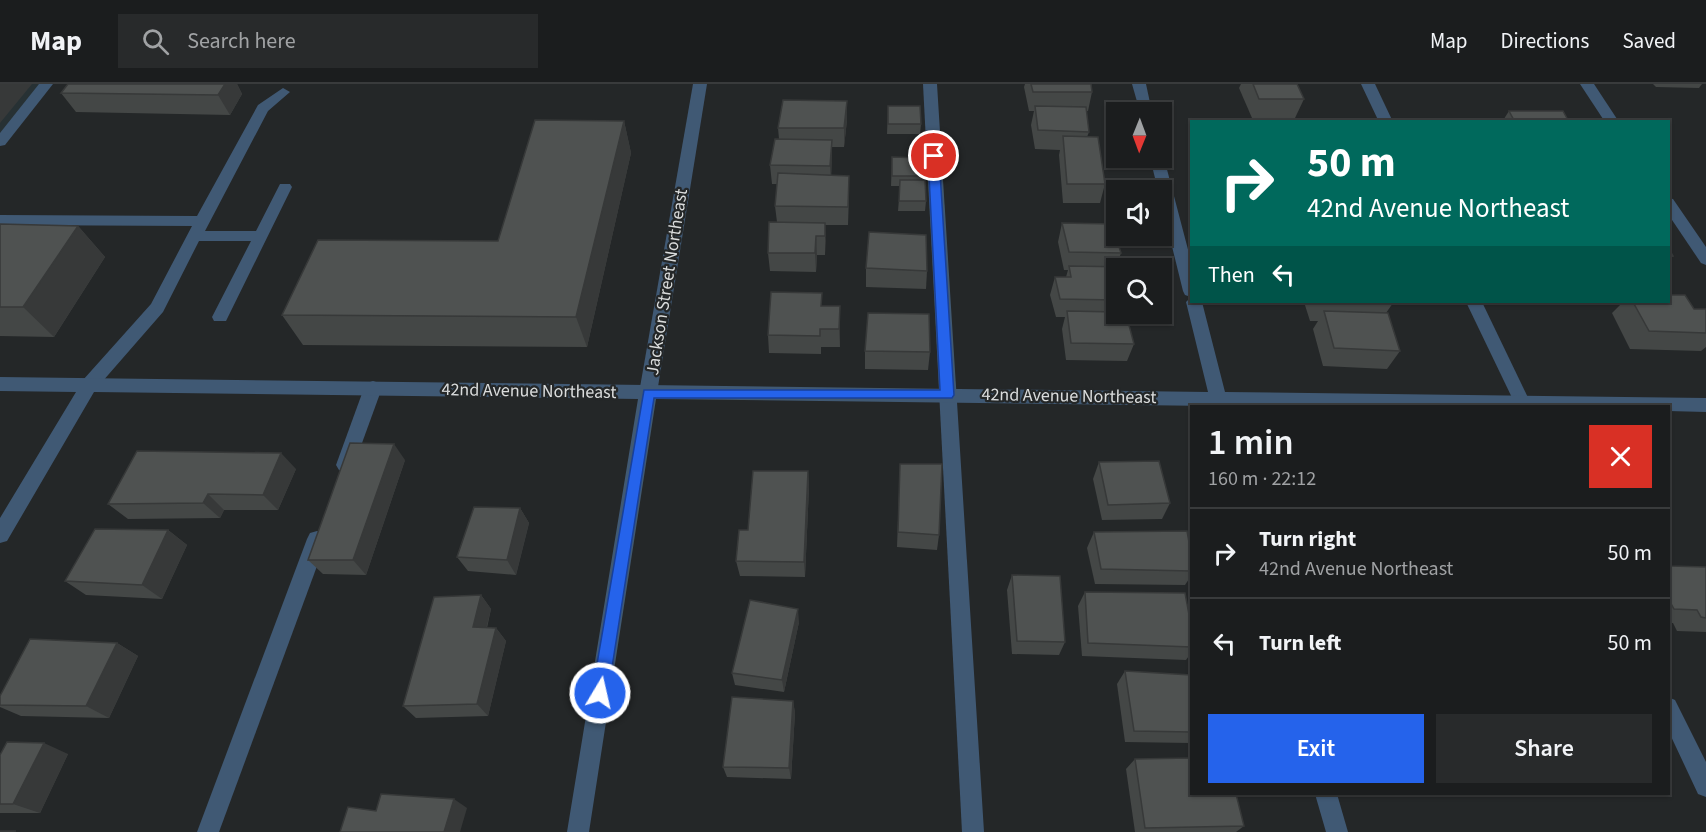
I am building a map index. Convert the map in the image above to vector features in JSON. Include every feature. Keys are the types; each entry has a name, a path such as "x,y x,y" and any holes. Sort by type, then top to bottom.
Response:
{"street":[{"path":"0,142 46,84"},
{"path":"930,84 973,832"},
{"path":"1139,84 1144,102"},
{"path":"1368,84 1385,120"},
{"path":"1587,84 1611,120"},
{"name":"Jackson Street Northeast","path":"578,832 700,86"},
{"path":"0,535 89,384 157,308 243,142 263,108 283,92"},
{"path":"1160,168 1190,287"},
{"path":"220,317 285,187"},
{"path":"1670,206 1706,259"},
{"path":"0,220 202,221"},
{"path":"194,236 261,236"},
{"path":"1194,303 1219,402"},
{"path":"1474,303 1523,404"},
{"name":"42nd Avenue Northeast","path":"0,384 947,395 1219,402 1706,405"},
{"path":"336,488 373,388"},
{"path":"208,832 323,522"},
{"path":"1670,711 1706,786"},
{"path":"1326,795 1337,832"}],"shaded area":[{"path":"0,84 40,84 0,135"}],"building":[{"path":"68,84 225,84 218,95 61,93"},
{"path":"1031,84 1091,84 1092,92 1033,92"},
{"path":"1253,84 1297,84 1304,99 1259,99"},
{"path":"783,100 847,101 844,128 778,128"},
{"path":"888,106 920,106 921,124 888,124"},
{"path":"1035,106 1086,107 1089,132 1038,130"},
{"path":"1509,111 1563,111 1568,120 1514,120"},
{"path":"535,120 624,121 576,317 282,315 318,240 498,241"},
{"path":"1063,136 1098,137 1105,184 1067,184"},
{"path":"775,139 832,140 830,166 770,165"},
{"path":"892,157 922,158 923,176 892,176"},
{"path":"778,173 849,176 848,207 775,206"},
{"path":"900,180 925,180 926,201 899,201"},
{"path":"769,222 825,223 825,236 816,236 815,253 768,253"},
{"path":"1062,223 1106,224 1106,246 1119,246 1121,253 1069,252"},
{"path":"0,224 78,226 23,307 0,307"},
{"path":"869,232 926,235 927,271 866,268"},
{"path":"1069,266 1106,267 1106,300 1060,299 1055,277 1071,277"},
{"path":"771,292 822,293 821,306 840,306 839,329 820,329 820,336 768,335"},
{"path":"1670,295 1685,295 1694,309 1706,309 1706,333 1649,331 1634,303 1670,303"},
{"path":"1067,311 1106,312 1106,324 1129,324 1134,344 1071,343"},
{"path":"1324,311 1388,313 1400,351 1334,348"},
{"path":"868,313 929,314 930,352 865,351"},
{"path":"350,443 394,444 353,560 308,560"},
{"path":"137,451 281,453 263,495 208,494 203,503 108,504"},
{"path":"1159,461 1170,503 1108,505 1099,462"},
{"path":"900,464 942,464 939,535 898,532"},
{"path":"753,471 808,471 804,562 736,561 739,530 748,530"},
{"path":"474,507 520,508 507,560 457,557"},
{"path":"95,529 168,530 142,585 65,581"},
{"path":"1187,531 1190,571 1101,569 1094,532"},
{"path":"1670,563 1671,566 1706,567 1706,618 1701,617 1697,610 1674,609 1670,602"},
{"path":"1012,575 1060,576 1065,642 1017,641"},
{"path":"1085,592 1185,593 1190,620 1190,647 1088,643"},
{"path":"481,595 473,627 496,628 477,704 403,706 434,597"},
{"path":"750,600 798,609 782,680 732,673"},
{"path":"30,639 117,643 86,706 0,705 0,696"},
{"path":"1125,671 1190,675 1190,732 1134,731"},
{"path":"732,697 793,701 789,768 723,767"},
{"path":"7,742 44,743 13,804 0,804 0,755"},
{"path":"1190,758 1190,795 1236,795 1244,826 1145,828 1135,759"},
{"path":"381,794 454,799 444,832 340,832 348,807 376,811"}],"route":[{"path":"600,693 648,393 947,395 934,156"}]}
